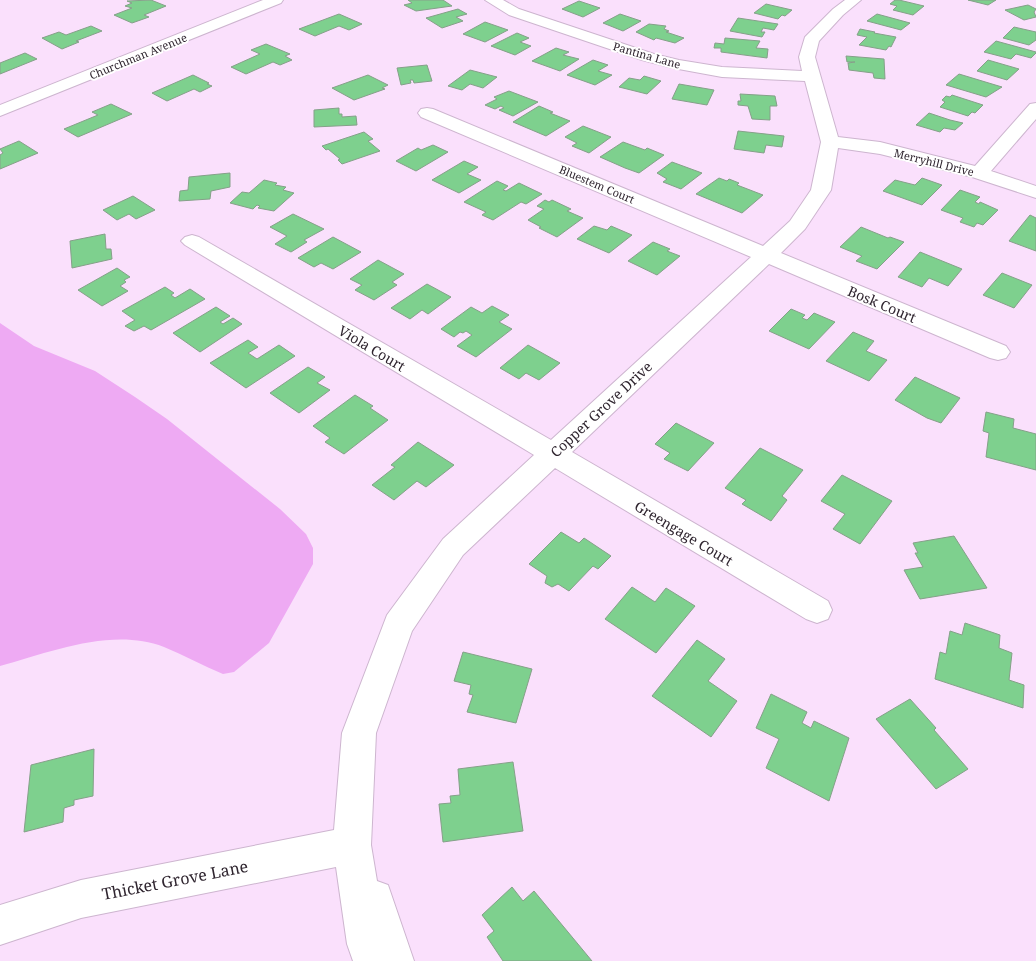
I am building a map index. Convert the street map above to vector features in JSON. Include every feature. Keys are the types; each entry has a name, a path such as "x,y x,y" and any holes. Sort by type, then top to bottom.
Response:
{"street":[{"name":"Churchman Avenue","path":"0,111 276,0"},
{"name":"Pantina Lane","path":"492,0 514,12 648,57 679,65 722,72 811,76"},
{"name":"Copper Grove Drive","path":"373,961 367,944 352,845 358,733 398,625 452,547 767,256 798,225 820,190 830,142 807,57 811,40 838,12 854,0"},
{"path":"979,173 1036,108"},
{"name":"Bluestem Court","path":"427,113 767,256"},
{"name":"Merryhill Drive","path":"830,142 880,148 979,173 1036,192"},
{"name":"Viola Court","path":"192,241 552,454"},
{"name":"Bosk Court","path":"767,256 998,352"},
{"name":"Greengage Court","path":"552,454 817,610"},
{"name":"Copper Grove Drive","path":"352,845 368,881 394,961"},
{"name":"Thicket Grove Lane","path":"0,925 82,899 352,845"}],"shaded area":[{"path":"0,323 34,346 95,371 167,419 280,509 306,534 313,548 313,564 269,643 234,672 223,674 164,647 144,641 124,640 82,644 0,666"}],"building":[{"path":"151,0 166,6 144,15 149,17 132,23 114,15 132,8 125,6 132,3 127,1"},
{"path":"408,0 443,0 452,6 416,11 404,5 412,3"},
{"path":"895,0 924,6 913,15 893,10 897,6 890,4"},
{"path":"968,0 996,0 988,5"},
{"path":"579,1 600,8 583,17 562,9"},
{"path":"766,4 792,10 778,19 754,13"},
{"path":"1028,5 1036,9 1034,12 1036,17 1024,20 1005,10"},
{"path":"458,9 467,14 456,17 463,21 442,28 426,18"},
{"path":"339,14 362,24 349,30 339,26 315,36 299,29"},
{"path":"620,14 641,21 623,31 603,23"},
{"path":"877,14 910,23 901,30 867,21"},
{"path":"738,18 778,24 774,30 763,28 761,32 765,32 762,37 730,31"},
{"path":"485,22 508,30 485,42 463,34"},
{"path":"649,24 666,26 664,29 669,31 666,32 684,38 675,43 656,38 654,40 636,32"},
{"path":"91,26 102,31 76,41 79,42 62,49 42,38 59,32 66,35"},
{"path":"1014,27 1036,32 1036,40 1029,45 1003,38"},
{"path":"860,29 896,37 891,47 889,46 886,50 859,45 867,37 857,35"},
{"path":"517,33 529,38 520,42 531,46 515,55 491,46"},
{"path":"725,38 760,41 756,48 768,49 767,58 721,52 721,48 714,48 715,43 724,44"},
{"path":"996,41 1036,53 1031,58 1016,54 1011,59 984,52"},
{"path":"266,44 290,54 285,56 292,60 280,65 273,62 246,74 231,67 260,54 251,50"},
{"path":"556,48 569,52 563,55 579,59 560,71 532,61"},
{"path":"25,53 37,59 0,74 0,63"},
{"path":"846,56 884,59 885,79 874,78 873,73 849,70 848,63 855,62 847,62"},
{"path":"593,60 608,65 598,71 612,75 595,85 567,75"},
{"path":"988,60 1019,69 1007,80 977,71"},
{"path":"427,65 432,81 414,83 413,80 410,80 411,83 401,85 397,68"},
{"path":"470,70 497,77 483,88 470,84 462,90 448,86"},
{"path":"959,74 1002,87 986,97 946,85"},
{"path":"193,75 212,86 200,92 194,89 167,101 152,93"},
{"path":"368,75 388,85 382,88 385,89 354,100 332,88"},
{"path":"644,76 661,81 647,94 619,87 629,78 640,80"},
{"path":"679,84 714,90 707,105 672,99"},
{"path":"509,91 538,102 513,116 499,110 504,108 501,106 495,109 485,105 497,99 494,97"},
{"path":"740,94 775,96 777,106 770,106 770,120 752,119 748,106 738,105 738,101 741,101"},
{"path":"952,95 983,105 975,113 972,112 968,116 940,107 945,102 942,100 946,96 950,97"},
{"path":"111,104 132,114 78,137 64,129 98,115 92,112"},
{"path":"539,106 553,112 550,113 570,121 546,136 513,122"},
{"path":"339,108 339,114 342,114 342,117 356,116 357,125 314,127 314,110"},
{"path":"929,113 963,123 955,130 944,128 940,132 916,125"},
{"path":"583,126 611,137 589,153 572,146 577,143 565,137"},
{"path":"738,131 784,136 782,147 766,145 764,153 734,149"},
{"path":"364,132 373,139 368,141 380,151 342,164 338,160 340,159 322,146"},
{"path":"19,141 38,153 0,169 0,155 3,153 0,149"},
{"path":"623,142 645,150 647,148 664,155 639,173 600,157"},
{"path":"433,145 448,152 416,171 396,161 418,148 421,150"},
{"path":"464,161 478,167 467,174 481,180 459,193 432,180"},
{"path":"672,162 702,173 681,189 663,182 667,179 657,173"},
{"path":"230,173 230,187 211,191 210,199 179,201 180,191 188,190 189,177"},
{"path":"719,178 727,181 729,179 739,183 737,185 763,195 742,213 696,194"},
{"path":"922,178 942,185 922,205 883,191 895,180 915,185"},
{"path":"264,180 277,183 275,185 286,187 283,190 294,193 274,211 258,208 260,206 257,205 253,209 230,203 242,192 249,193"},
{"path":"497,181 508,186 503,190 506,191 519,183 542,194 526,204 521,202 493,220 482,215 486,212 464,202"},
{"path":"960,190 980,197 975,202 979,204 980,202 998,210 983,225 977,223 974,227 960,222 963,218 941,210"},
{"path":"133,196 155,210 136,219 129,214 117,220 103,210"},
{"path":"545,200 549,202 552,200 571,209 567,211 583,218 557,237 528,220 544,209 537,206"},
{"path":"293,214 324,229 304,240 307,242 291,252 275,244 287,236 270,227"},
{"path":"1030,215 1036,218 1036,251 1009,241"},
{"path":"594,226 607,230 611,226 632,235 609,253 577,239"},
{"path":"861,227 904,242 877,269 856,261 862,256 840,247"},
{"path":"105,234 106,249 111,249 112,259 72,268 70,241"},
{"path":"333,237 361,252 333,269 321,263 314,267 298,258"},
{"path":"653,242 670,249 667,251 680,256 657,275 628,261"},
{"path":"920,252 962,269 948,286 929,278 922,287 898,277"},
{"path":"378,260 404,274 392,282 397,285 374,300 355,290 362,285 350,279"},
{"path":"117,268 130,277 124,280 126,282 120,286 128,291 102,306 78,290"},
{"path":"1002,273 1032,285 1014,308 983,295"},
{"path":"427,284 451,297 428,314 422,310 410,319 391,308"},
{"path":"165,287 174,293 171,295 175,298 190,289 205,299 151,330 144,326 134,331 125,326 135,320 122,311"},
{"path":"492,306 509,315 499,322 512,329 476,357 457,346 472,335 466,331 460,332 454,337 441,329 471,307 482,313"},
{"path":"216,307 230,316 220,322 223,324 233,318 242,324 200,352 173,333"},
{"path":"791,309 805,315 802,318 807,320 814,313 835,322 809,349 769,331"},
{"path":"853,332 874,341 866,351 887,360 869,381 826,361"},
{"path":"248,340 258,347 248,353 257,359 279,345 295,356 246,388 210,363"},
{"path":"528,345 560,363 539,380 526,373 519,379 500,368"},
{"path":"308,367 325,377 317,383 330,390 299,413 270,393"},
{"path":"915,377 960,398 941,423 927,418 895,400"},
{"path":"355,395 373,406 370,408 388,420 344,454 325,442 330,438 313,426"},
{"path":"986,412 1014,419 1013,428 1036,434 1036,470 986,457 989,433 983,431"},
{"path":"676,423 714,443 688,471 664,459 670,453 655,444"},
{"path":"418,442 454,465 426,487 417,481 394,500 372,485 395,467 391,465"},
{"path":"760,448 803,470 782,496 787,500 771,521 742,504 746,500 725,488"},
{"path":"842,475 892,501 860,544 833,529 845,514 821,501"},
{"path":"561,532 579,543 584,538 611,556 598,569 593,566 569,591 558,584 552,587 545,583 547,576 529,564"},
{"path":"954,536 987,588 920,599 904,570 923,567 915,553 918,553 913,543"},
{"path":"632,587 655,602 666,588 695,606 656,653 605,619"},
{"path":"965,623 1000,635 999,648 1012,653 1009,680 1024,685 1023,708 935,679 940,652 946,654 950,631 962,635"},
{"path":"697,640 725,659 708,681 737,701 711,737 652,696"},
{"path":"463,652 532,669 516,723 467,712 473,695 469,694 471,685 454,681"},
{"path":"771,694 807,712 802,723 811,728 814,721 849,738 829,801 766,768 779,739 756,728"},
{"path":"910,699 936,728 934,730 968,769 936,789 876,719"},
{"path":"94,749 93,796 74,800 74,805 64,808 63,822 24,832 31,765"},
{"path":"513,762 523,831 443,842 439,804 451,803 450,796 460,795 458,769"},
{"path":"512,887 523,901 534,891 592,961 503,961 487,937 494,931 482,915"}]}
